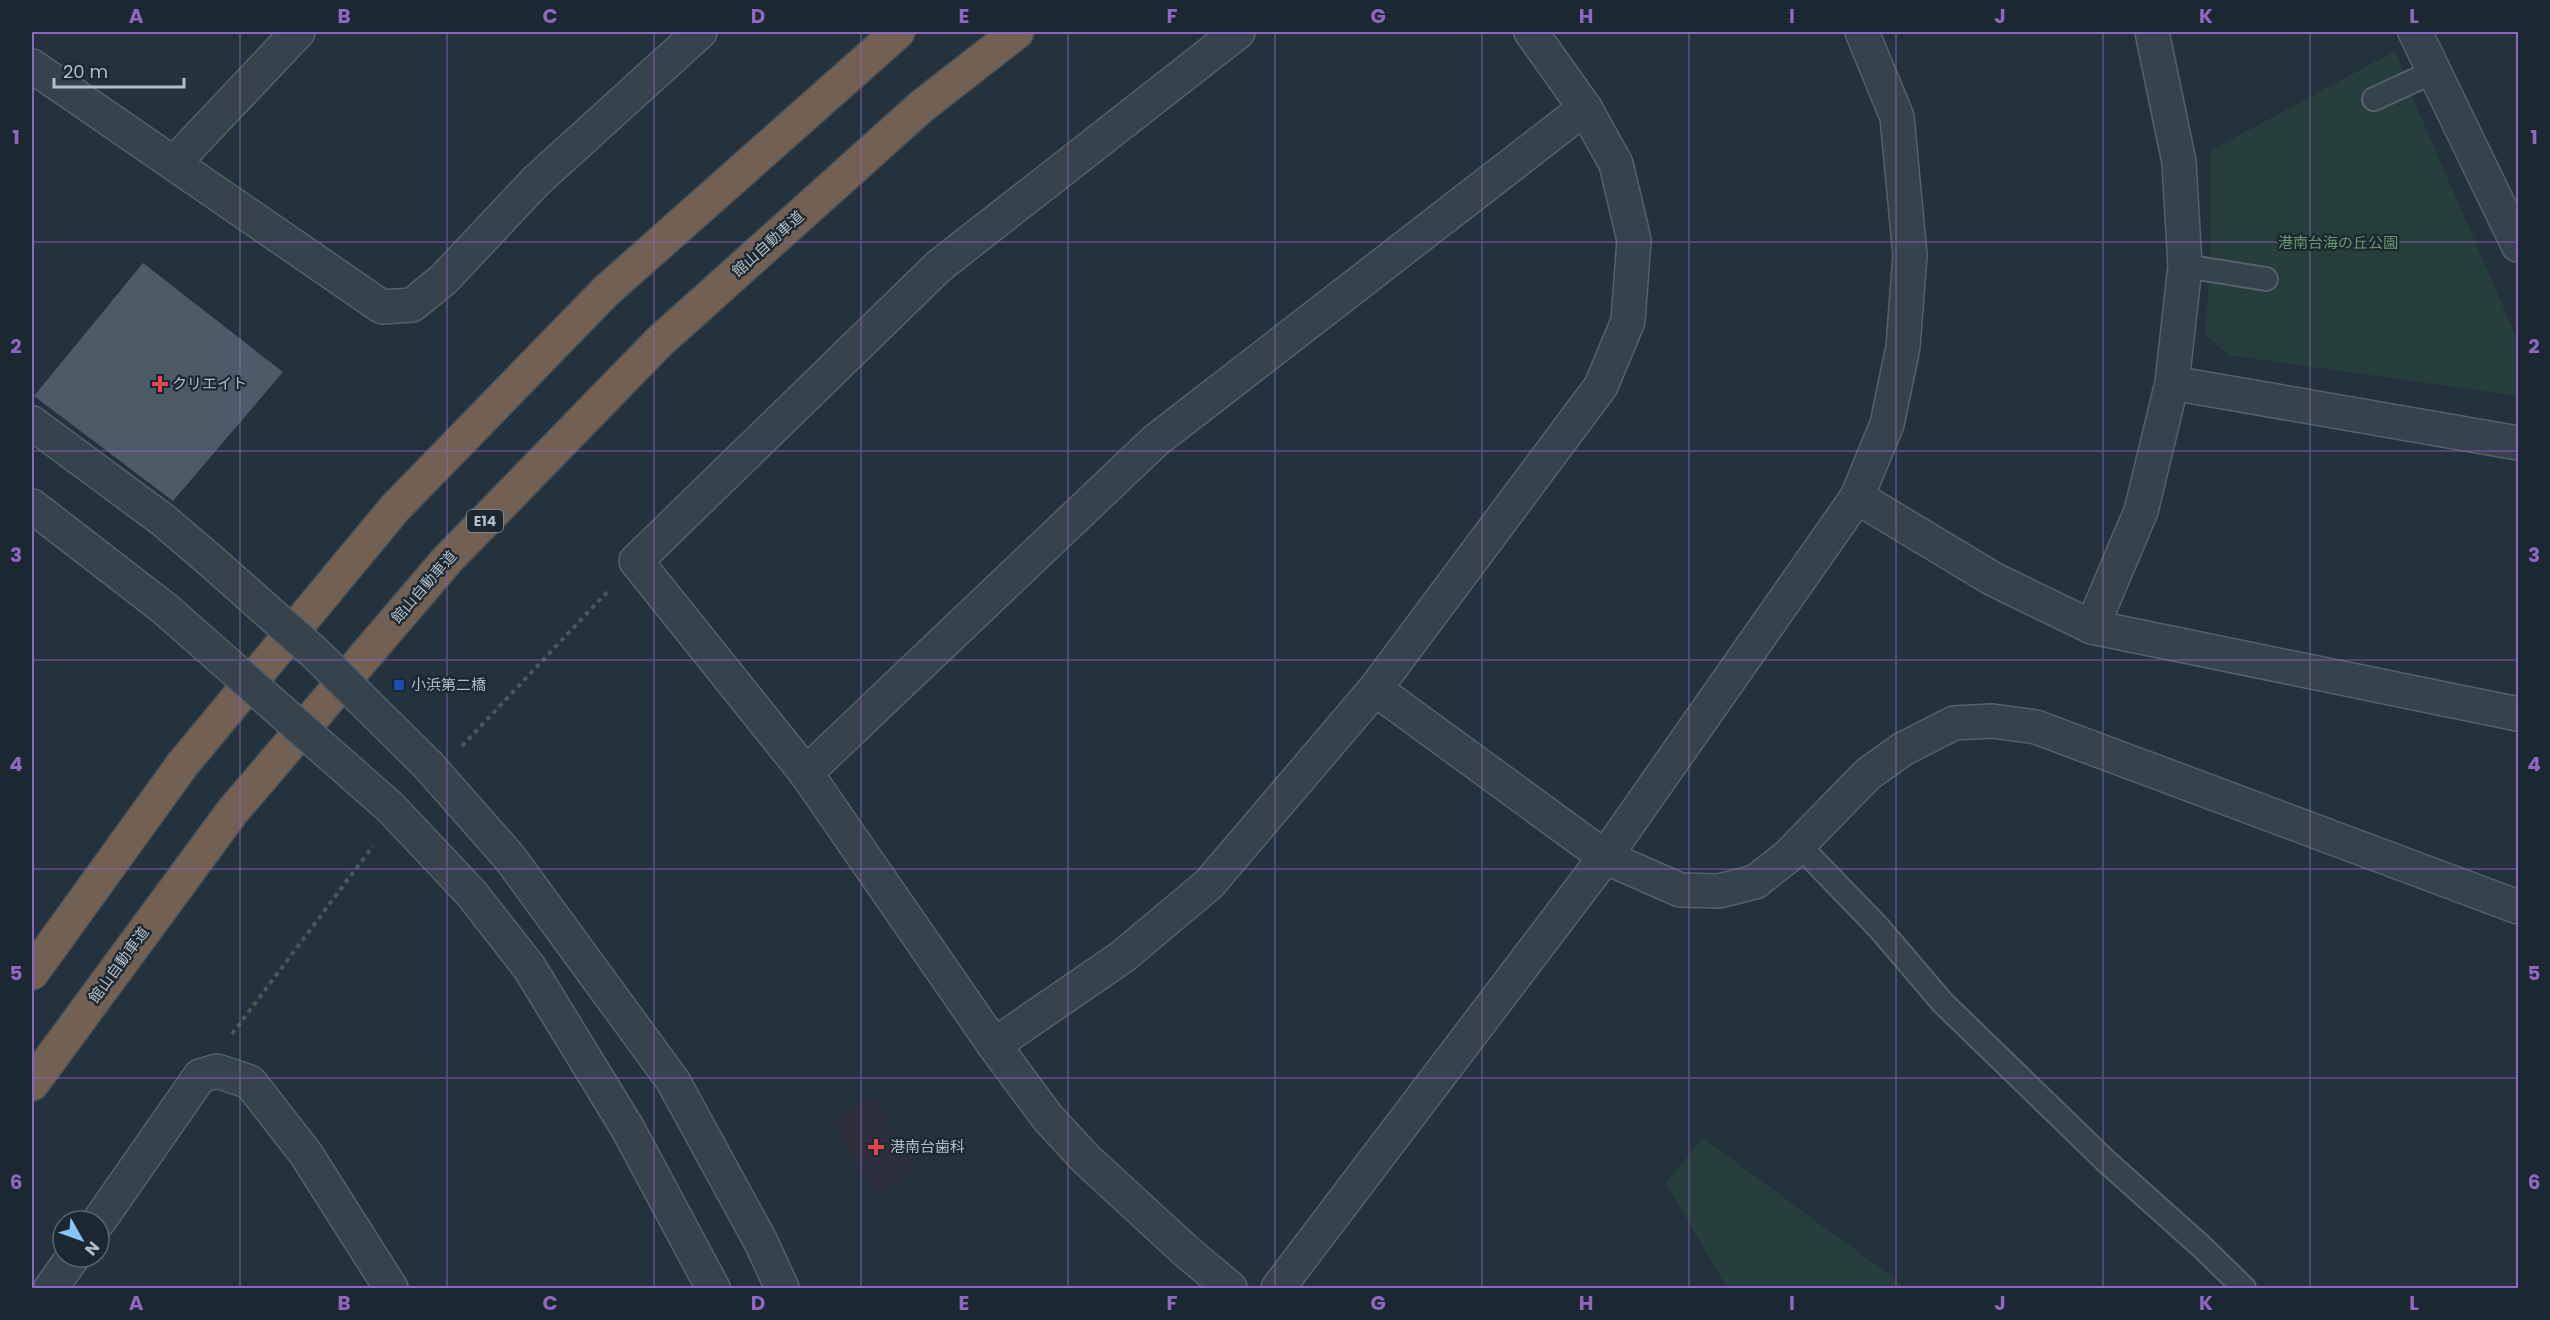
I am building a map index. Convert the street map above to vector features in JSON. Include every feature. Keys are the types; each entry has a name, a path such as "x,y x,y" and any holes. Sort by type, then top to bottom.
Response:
{"highway":[{"path":"32,973 182,765 395,508 606,291 898,32"},
{"name":"館山自動車道","path":"32,1084 231,812 447,560 659,342 922,106 1017,32"}],"street":[{"path":"174,163 298,32"},
{"path":"32,66 382,307 412,305 444,279 536,181 700,32"},
{"path":"1230,1288 1186,1252 1086,1159 1048,1118 994,1045 806,773 636,561 939,266 1238,32"},
{"path":"994,1045 1122,957 1209,884 1375,688 1601,386 1628,321 1634,240 1616,164 1585,108 1531,32"},
{"path":"1278,1288 1605,857 1857,497 1889,413 1903,347 1910,255 1897,117 1862,32"},
{"path":"2092,627 2141,511 2172,383 2185,266 2179,162 2152,32"},
{"path":"2415,32 2518,245"},
{"path":"806,773 1155,441 1585,108"},
{"path":"2172,383 2518,443"},
{"path":"32,423 163,520 316,654 429,766 510,858 673,1081 761,1242 782,1288"},
{"path":"1857,497 1993,579 2092,627 2518,714"},
{"path":"32,506 164,608 391,808 471,893 529,967 628,1129 713,1288"},
{"path":"1375,688 1605,857 1680,890 1719,891 1755,882 1799,845 1868,774 1903,749 1954,723 1992,721 2036,727 2518,907"},
{"path":"107,1209 200,1076 217,1071 250,1082 306,1154 392,1288"},
{"path":"51,1288 65,1269"}],"lane":[{"path":"2374,99 2434,71"},
{"path":"2185,266 2266,279"},
{"path":"1799,845 1879,928 1943,1003 2107,1162 2244,1288"}],"path":[{"path":"459,749 636,561"},
{"path":"200,1076 375,844"}],"shaded area":[{"path":"874,1096 916,1170 878,1197 832,1123"}],"green space":[{"name":"港南台海の丘公園","path":"2395,51 2418,110 2518,341 2518,396 2228,355 2205,334 2211,252 2210,151"},
{"path":"1703,1138 1907,1288 1727,1288 1666,1183"}],"building":[{"path":"143,263 283,372 173,501 34,396"}],"place":[{"name":"クリエイト","path":"160,384"},
{"name":"小浜第二橋","path":"399,685"},
{"name":"港南台歯科","path":"876,1147"}]}
